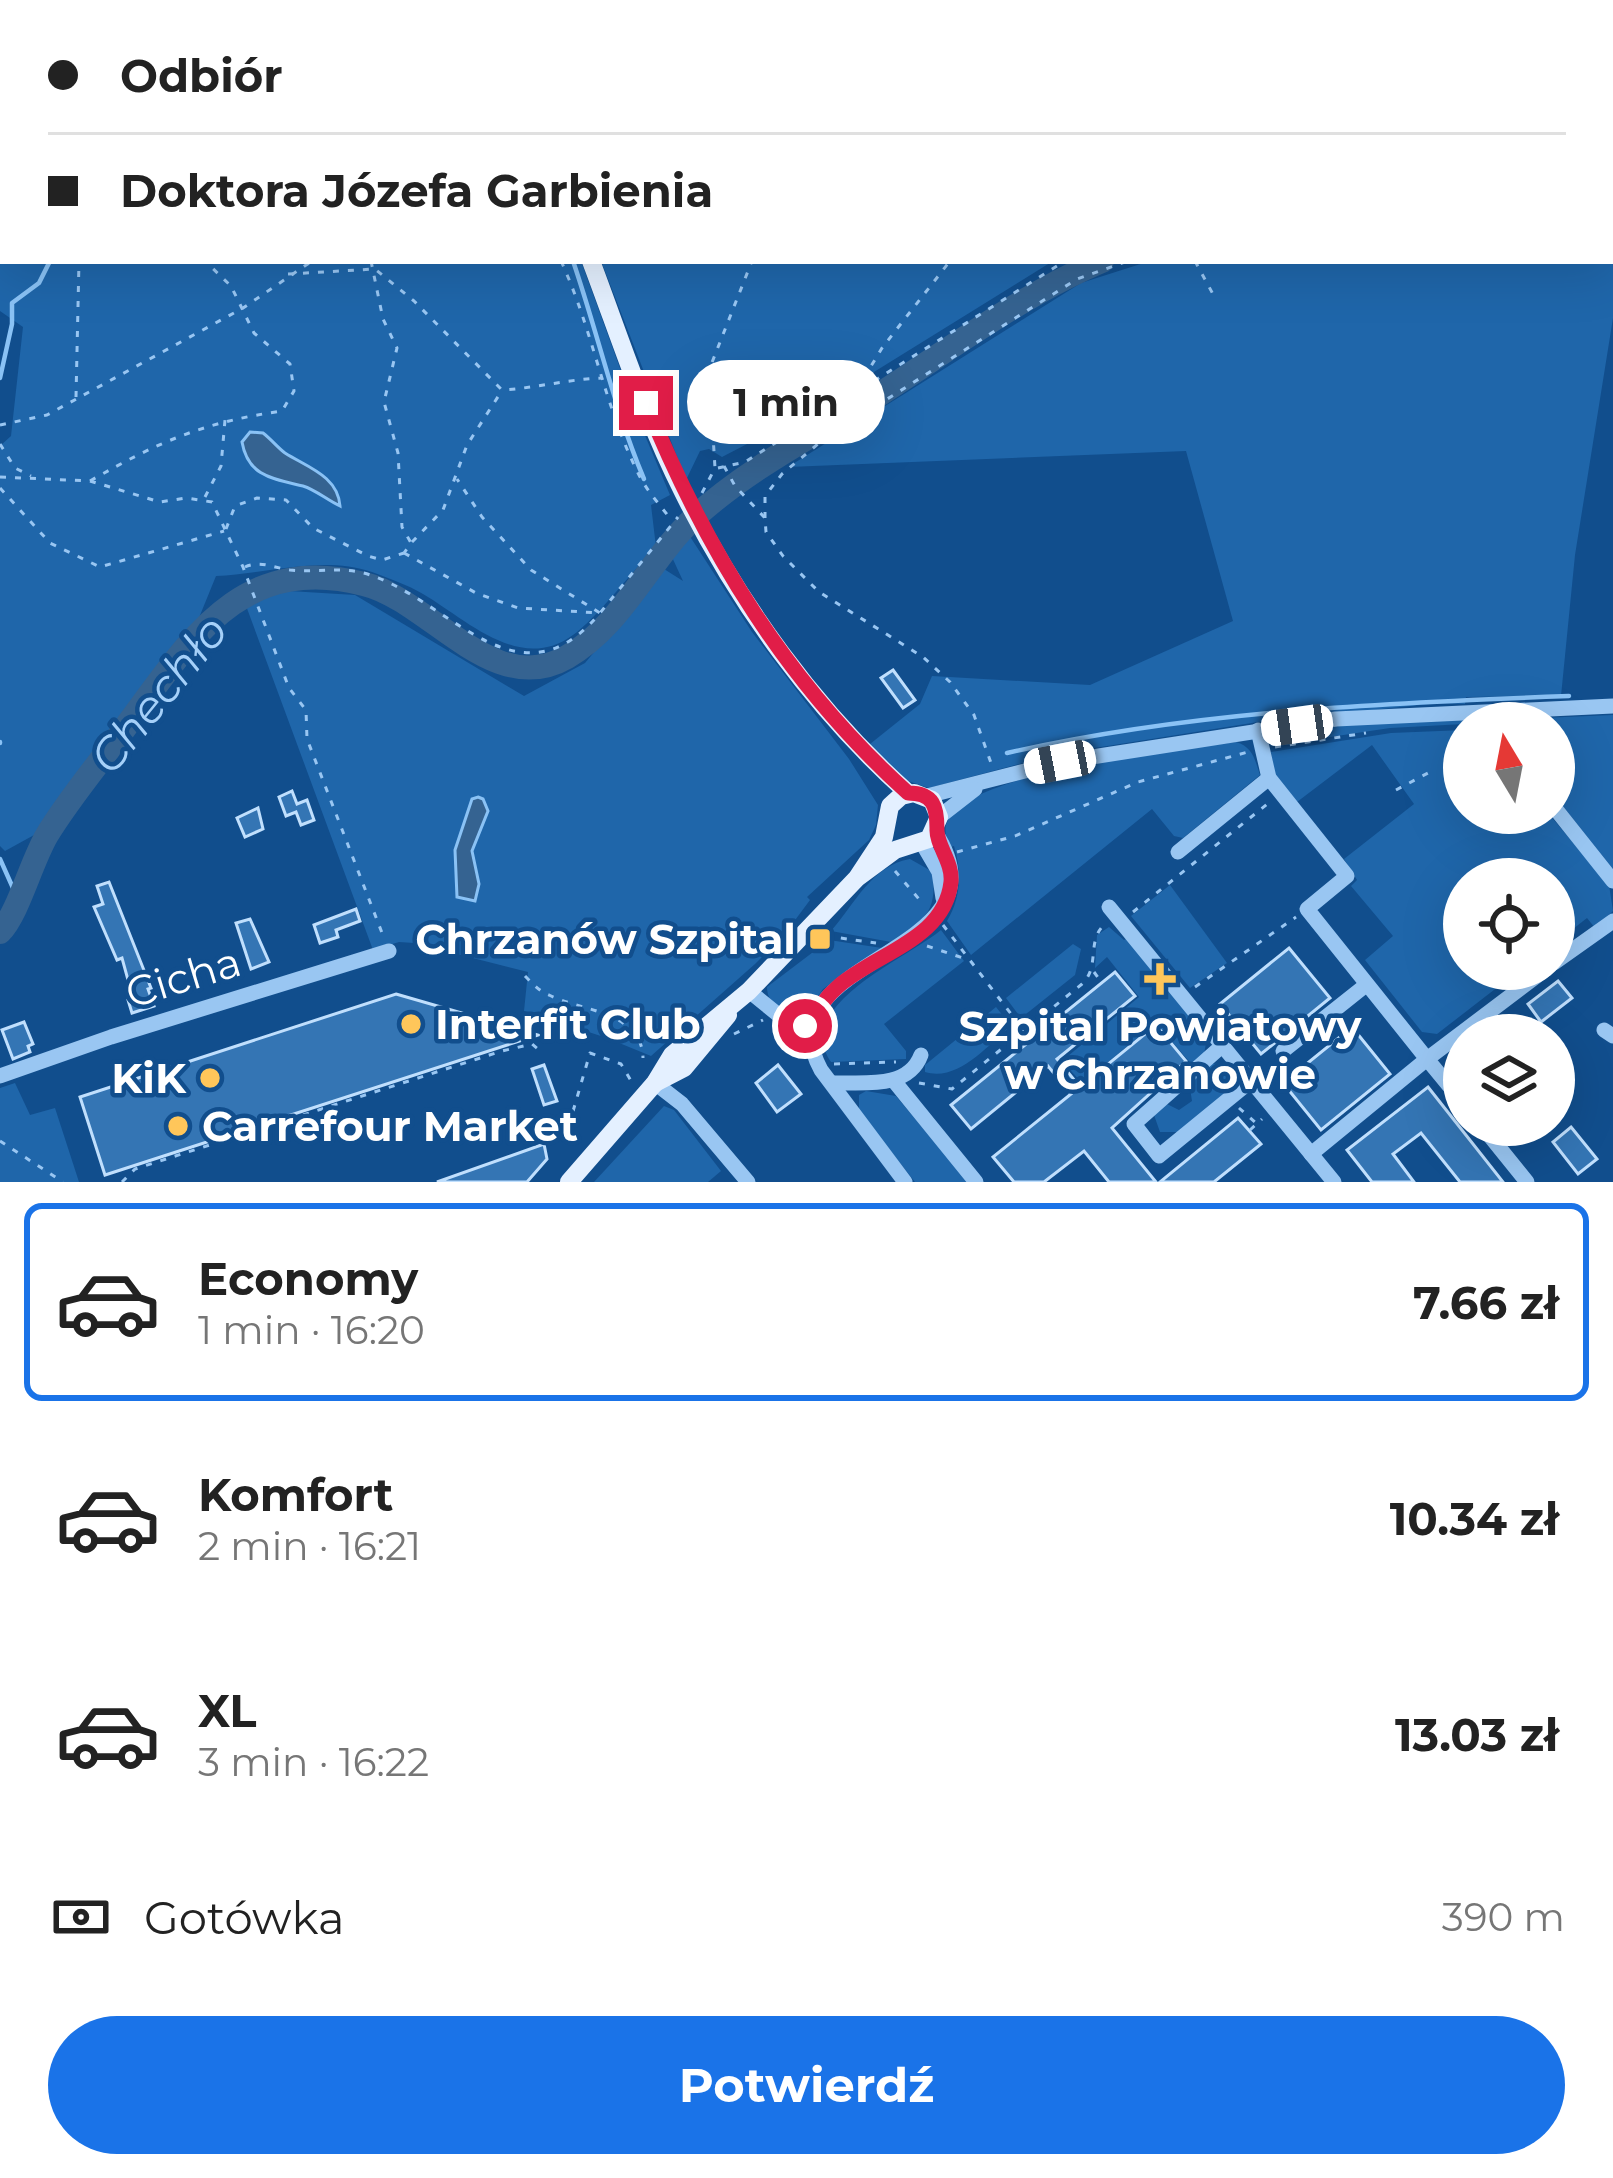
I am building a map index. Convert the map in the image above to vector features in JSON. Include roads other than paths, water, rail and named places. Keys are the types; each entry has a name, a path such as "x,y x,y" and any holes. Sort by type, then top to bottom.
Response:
{"main road":[{"path":"569,1182 655,1083 671,1055 745,994 857,878 926,834 936,805 862,752 760,623 688,499 592,264"},
{"path":"862,752 889,815 892,834 926,834"},
{"path":"857,878 889,815 917,795"}],"street":[{"path":"1575,710 1613,706"},
{"path":"917,795 1060,762 1258,730 1377,716 1443,717"},
{"path":"1258,730 1269,778 1311,815 1347,875 1307,909 1443,1078"},
{"path":"905,1182 812,1051 812,1027 827,994 941,919 939,872 926,834 995,777"},
{"path":"1178,851 1269,778"},
{"path":"1575,833 1613,881"},
{"path":"1117,909 1334,1182"},
{"path":"1575,947 1613,921"},
{"name":"Cicha","path":"0,1076 389,951"},
{"path":"1283,1051 1366,985"},
{"path":"1311,1154 1518,990"},
{"path":"745,994 781,1017 812,1027"},
{"path":"1223,1046 1178,1096 1133,1124 1159,1156 1252,1080"},
{"path":"832,1083 901,1077 921,1055"},
{"path":"901,1077 973,1179"},
{"path":"655,1083 682,1104 748,1182"},
{"path":"1498,1146 1527,1182"}],"waterway":[{"path":"0,378 12,303 39,283 48,264"},
{"path":"574,264 644,479"},
{"name":"Chechło","path":"0,932 47,835 76,793 198,634 252,592 284,581 321,578 364,584 389,593 463,643 513,666 540,667 567,657 604,628 695,517 737,483 1015,306 1095,264"},
{"name":"Chechło","path":"667,534 674,549"},
{"path":"1007,753 1216,718 1569,696"},
{"path":"0,859 17,897"}],"place":[{"name":"Chrzanów Szpital","path":"820,939"},
{"name":"Szpital Powiatowy w Chrzanowie","path":"1160,979"},
{"name":"Interfit Club","path":"411,1024"},
{"name":"KiK","path":"210,1078"},
{"name":"Carrefour Market","path":"178,1126"}]}
